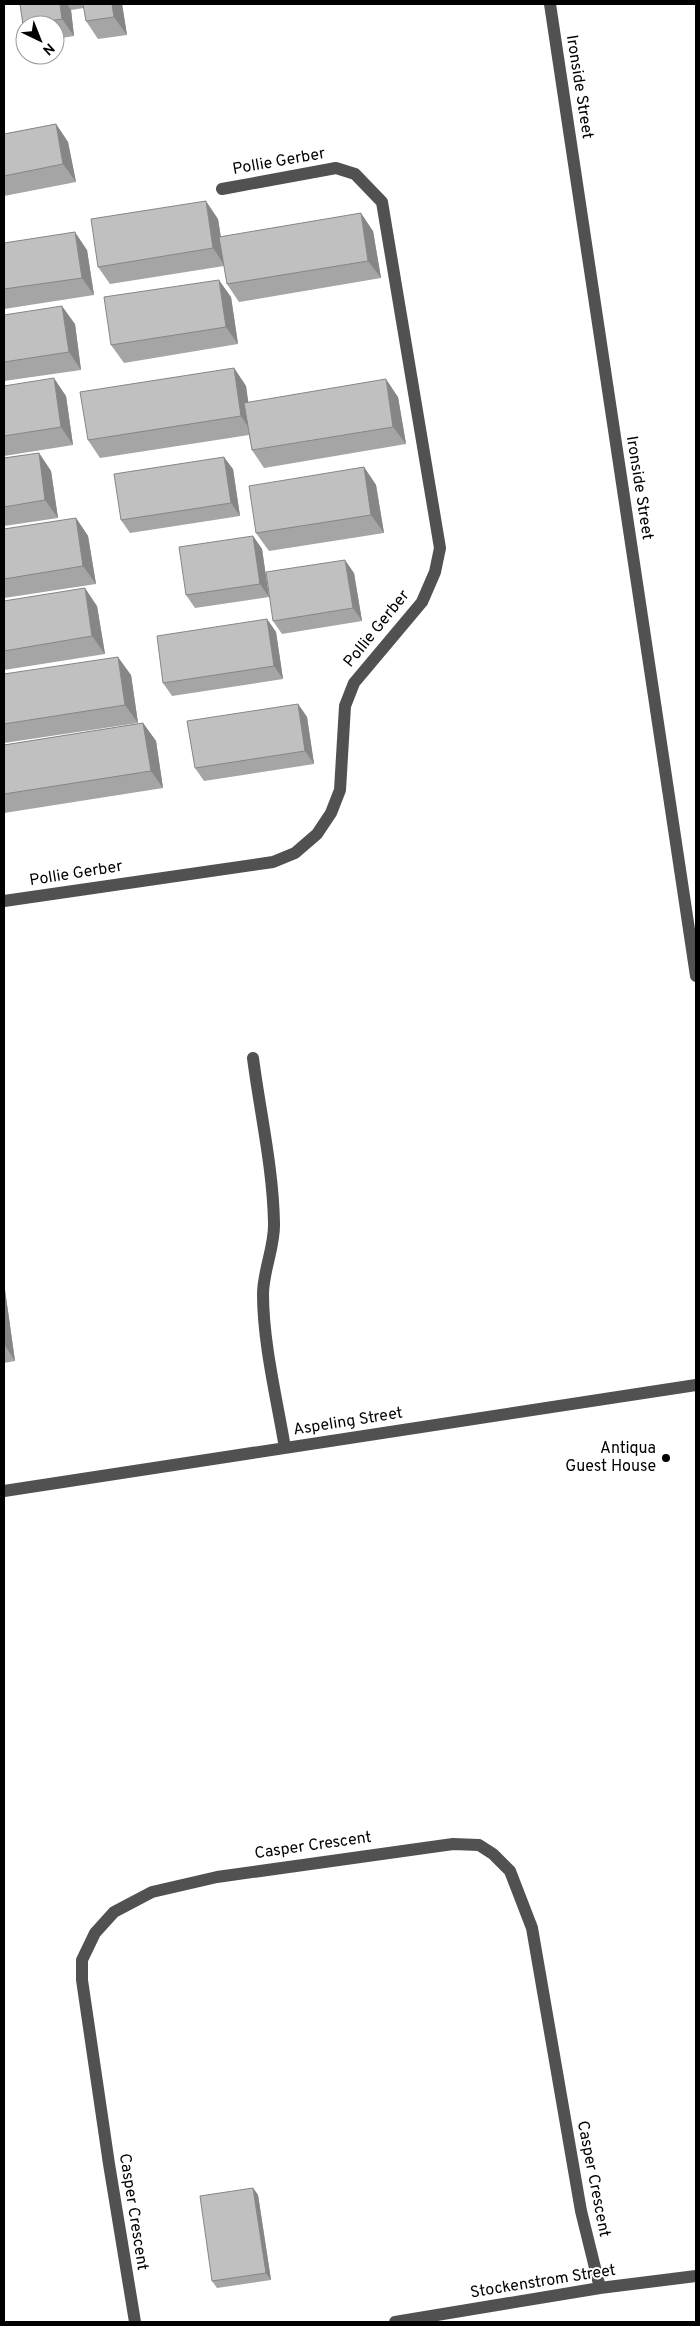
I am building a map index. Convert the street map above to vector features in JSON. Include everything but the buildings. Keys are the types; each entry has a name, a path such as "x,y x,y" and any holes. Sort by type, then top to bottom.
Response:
{"street":[{"name":"Ironside Street","path":"550,4 696,976"},
{"name":"Pollie Gerber","path":"4,902 273,862 295,853 316,834 331,813 340,790 345,706 354,683 422,602 435,572 440,548 382,202 355,174 336,168 222,189"},
{"path":"253,1058 272,1196 274,1226 263,1294 265,1326 285,1448"},
{"name":"Aspeling Street","path":"4,1491 696,1385"},
{"name":"Casper Crescent","path":"134,2322 82,1980 82,1960 95,1933 114,1912 152,1892 217,1877 453,1844 479,1845 493,1854 510,1871 532,1928 581,2211 600,2288"},
{"name":"Stockenstrom Street","path":"395,2322 600,2288 696,2276"}],"place":[{"name":"Antiqua Guest House","path":"666,1458"}]}
